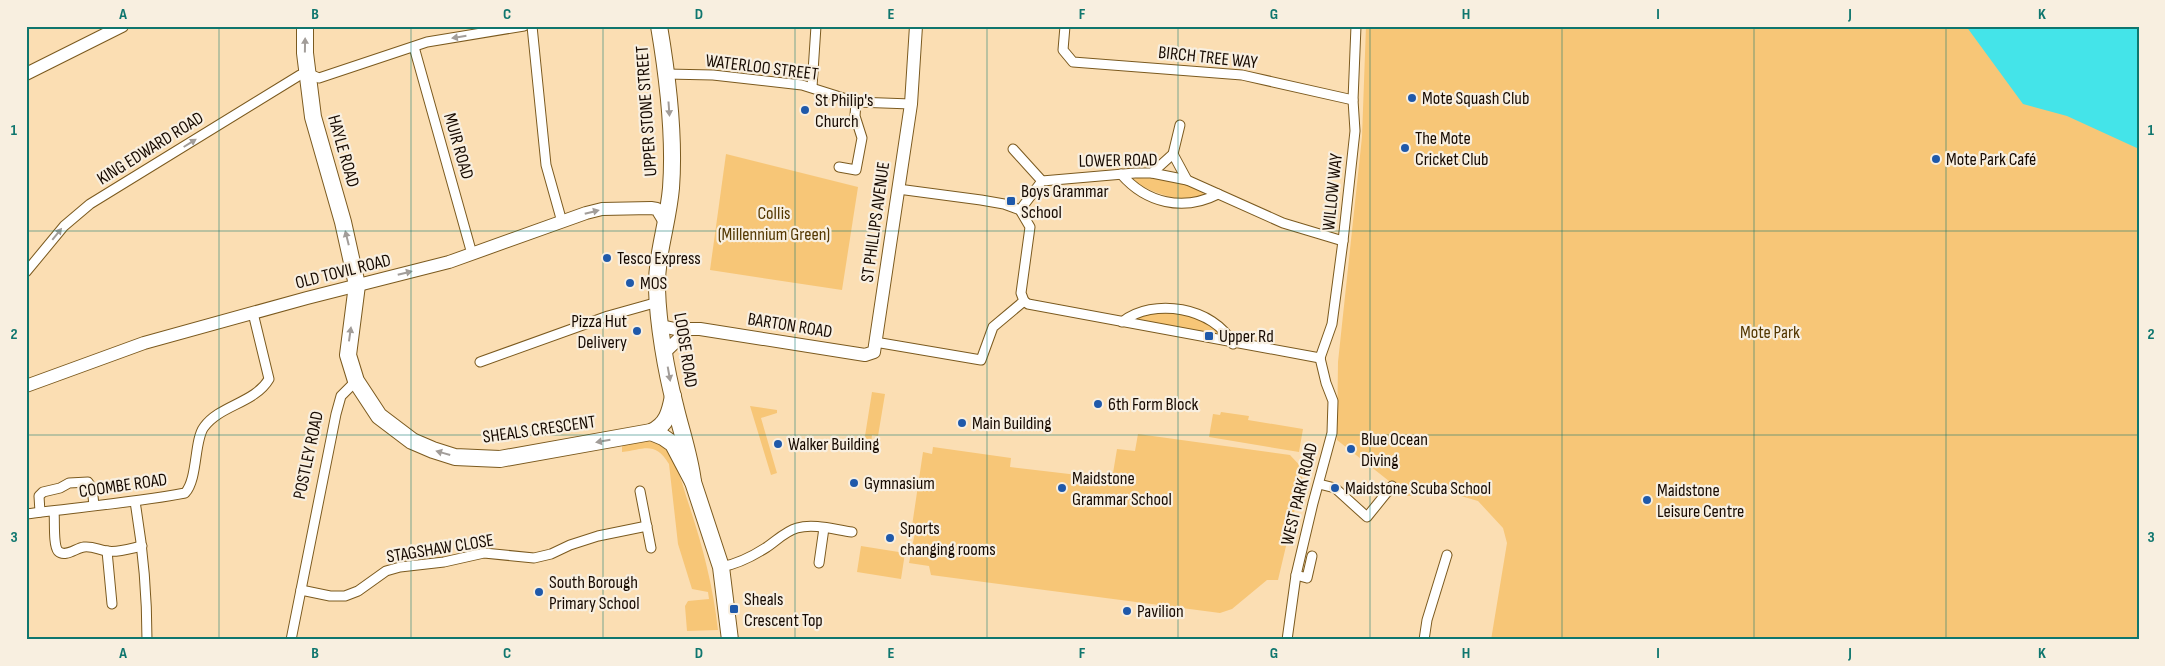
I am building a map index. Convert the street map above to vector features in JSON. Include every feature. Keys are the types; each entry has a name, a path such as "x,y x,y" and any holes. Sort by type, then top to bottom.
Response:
{"highway":[{"name":"HAYLE ROAD","path":"305,26 305,53 313,116 345,230 358,285"},
{"name":"UPPER STONE STREET","path":"659,26 666,74 670,132 671,185 665,222"},
{"name":"LOOSE ROAD","path":"665,222 657,267 658,302 665,352 673,396 690,460 693,482 721,567 730,640"},
{"path":"356,381 348,355 358,285"},
{"name":"SHEALS CRESCENT","path":"356,381 379,416 396,430 412,441 455,457 500,459 651,432"},
{"path":"651,432 659,429 666,420 673,396"},
{"name":"LOOSE ROAD","path":"651,432 663,437 672,444 693,482"}],"street":[{"path":"26,74 122,26"},
{"path":"307,73 319,78 428,42 524,26"},
{"path":"532,26 546,166 562,222"},
{"path":"812,87 816,26"},
{"name":"ST PHILLIPS AVENUE","path":"875,342 911,106 916,26"},
{"name":"BIRCH TREE WAY","path":"1065,26 1062,50 1072,62 1118,64 1242,75 1353,100"},
{"name":"WILLOW WAY","path":"1320,358 1332,324 1355,131 1353,100 1356,26"},
{"name":"MUIR ROAD","path":"414,47 472,254"},
{"name":"KING EDWARD ROAD","path":"26,272 64,226 90,204 300,75 307,73"},
{"name":"WATERLOO STREET","path":"666,74 741,78 812,87 856,102 911,106"},
{"path":"839,168 856,170 862,138 855,116 856,102"},
{"path":"1152,173 1173,154 1180,125"},
{"path":"1013,149 1042,181 1020,210"},
{"path":"1173,154 1186,180"},
{"name":"LOWER ROAD","path":"1042,181 1152,173 1186,180 1283,223 1343,241"},
{"path":"1121,174 1130,185 1142,193 1169,202 1194,203 1218,194"},
{"path":"898,189 996,202 1020,210 1030,227 1021,293 1024,301 1037,307 1233,344 1320,358"},
{"name":"OLD TOVIL ROAD","path":"26,386 144,343 472,254 602,209 657,209 665,222"},
{"path":"875,342 981,360 993,327 1024,301"},
{"path":"480,362 608,316 658,302"},
{"path":"1122,322 1132,314 1155,308 1175,309 1206,318 1229,335 1233,344"},
{"name":"COOMBE ROAD","path":"26,514 54,512 94,505 135,502 185,493 190,483 202,428 218,415 265,386 269,380 253,313"},
{"name":"BARTON ROAD","path":"661,326 713,331 865,355 874,352 875,342"},
{"path":"665,352 689,329"},
{"name":"WEST PARK ROAD","path":"1287,640 1296,575 1332,433 1333,401 1320,358"},
{"name":"POSTLEY ROAD","path":"292,640 336,414 341,396 356,381"},
{"path":"40,512 39,496 43,492 80,481 88,482 92,488 94,505"},
{"path":"1318,484 1335,488 1367,517 1392,486"},
{"path":"640,491 651,548"},
{"path":"135,502 142,546 147,600 147,640"},
{"path":"54,512 55,540 57,550 60,553 66,554 86,546 107,552 142,546"},
{"name":"STAGSHAW CLOSE","path":"301,590 330,596 345,596 358,591 386,571 400,567 444,562 484,553 534,558 551,554 570,545 598,536 647,526"},
{"path":"721,567 732,565 755,555 798,528 824,528 852,532"},
{"path":"819,563 824,528"},
{"path":"107,552 112,604"},
{"path":"1424,640 1427,620 1447,555"},
{"path":"1296,575 1307,578 1312,556"}],"green space":[{"name":"Mote Park","path":"1366,26 2139,26 2139,640 1491,640 1507,543 1503,528 1478,501 1447,492 1408,496 1337,440 1338,362 1362,137"},
{"name":"Collis (Millennium Green)","path":"726,154 858,187 842,290 710,270"},
{"path":"1137,178 1183,183 1199,190 1204,195 1187,199 1167,196 1147,189 1132,180"},
{"path":"1158,311 1184,315 1198,320 1220,332 1220,335 1135,319 1136,315"},
{"path":"872,392 885,394 878,436 872,435 871,443 868,443 865,436"},
{"path":"750,406 777,410 777,413 761,418 777,473 771,475"},
{"path":"1221,412 1249,416 1248,420 1303,429 1299,452 1209,437 1213,414 1220,415"},
{"path":"1138,434 1290,455 1304,470 1278,580 1267,580 1232,609 1220,613 931,575 929,566 909,563 916,527 912,526 923,452 932,454 933,447 1011,458 1010,467 1112,479 1117,449 1135,451"},
{"path":"648,441 658,444 666,450 678,472 698,533 713,597 718,630 687,631 685,606 688,601 709,599 708,592 692,589 678,544 669,464 654,449 643,448 622,452 622,445"},
{"path":"861,546 905,553 901,579 857,572"}],"water":[{"path":"1966,26 2139,26 2139,149 2067,116 2023,104"}],"place":[{"name":"Mote Squash Club","path":"1412,98"},
{"name":"St Philip's Church","path":"805,110"},
{"name":"The Mote Cricket Club","path":"1405,148"},
{"name":"Mote Park Café","path":"1936,159"},
{"name":"Boys Grammar School","path":"1011,201"},
{"name":"Tesco Express","path":"607,258"},
{"name":"MOS","path":"630,283"},
{"name":"Pizza Hut Delivery","path":"637,331"},
{"name":"Upper Rd","path":"1209,336"},
{"name":"6th Form Block","path":"1098,404"},
{"name":"Main Building","path":"962,423"},
{"name":"Walker Building","path":"778,444"},
{"name":"Blue Ocean Diving","path":"1351,449"},
{"name":"Gymnasium","path":"854,483"},
{"name":"Maidstone Grammar School","path":"1062,488"},
{"name":"Maidstone Scuba School","path":"1335,488"},
{"name":"Maidstone Leisure Centre","path":"1647,500"},
{"name":"Sports changing rooms","path":"890,538"},
{"name":"South Borough Primary School","path":"539,592"},
{"name":"Sheals Crescent Top","path":"734,609"},
{"name":"Pavilion","path":"1127,611"}]}
